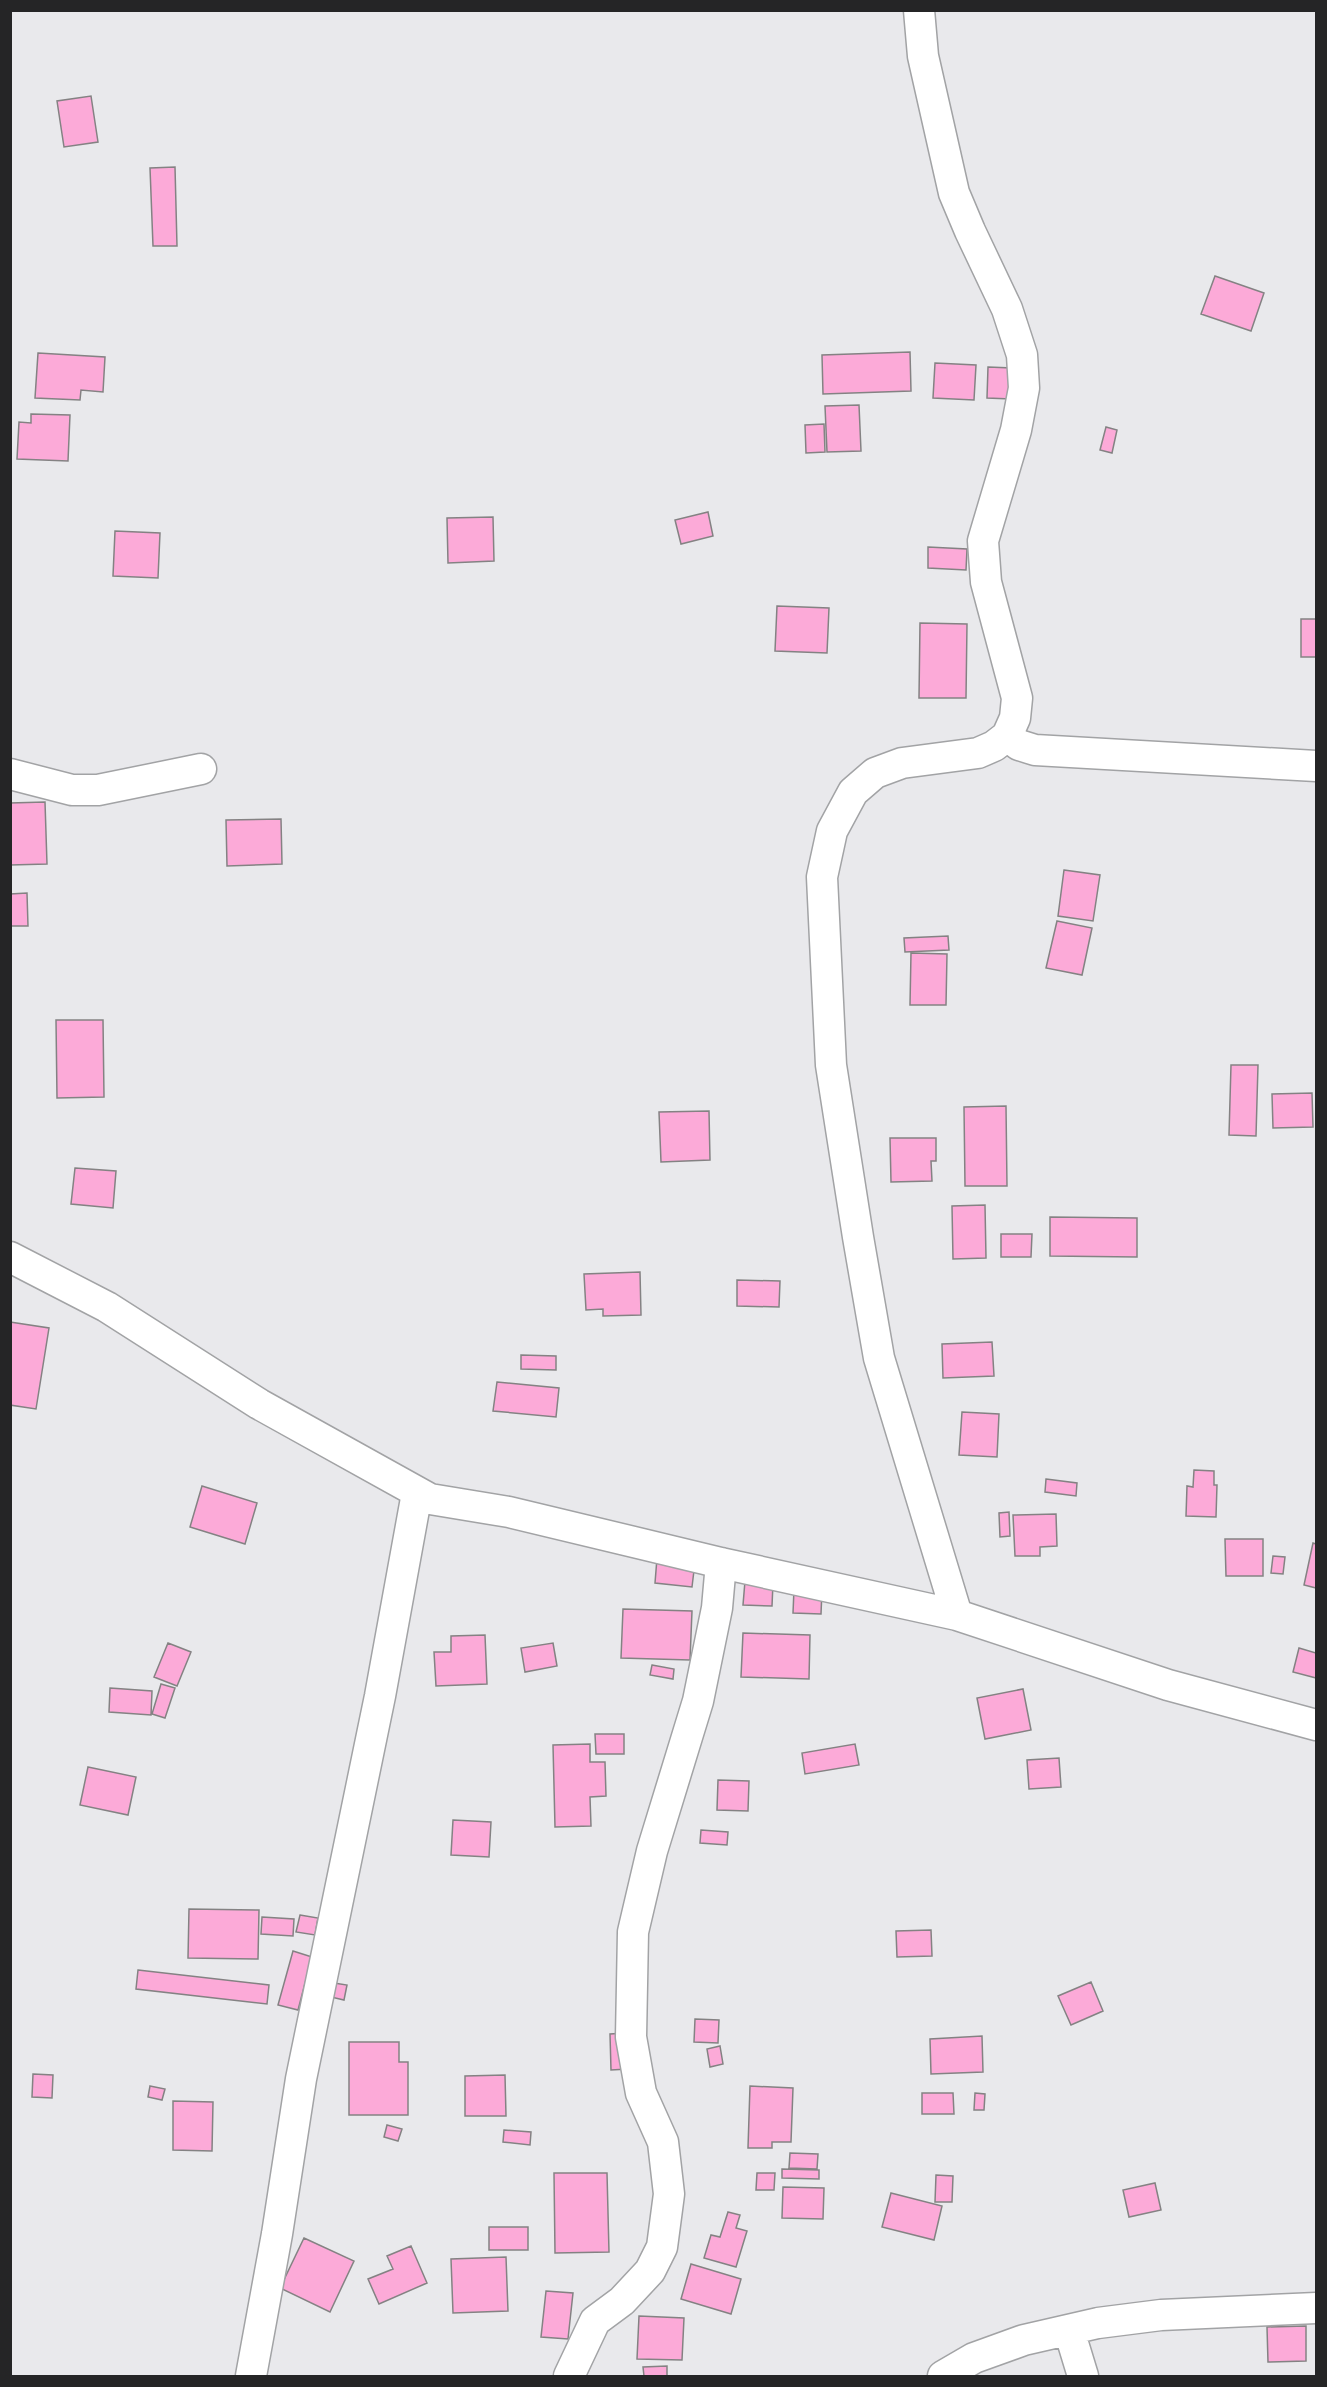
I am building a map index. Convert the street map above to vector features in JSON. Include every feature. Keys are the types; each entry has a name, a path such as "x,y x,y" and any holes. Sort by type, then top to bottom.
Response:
{"street":[{"path":"919,10 924,56 954,193 1006,309 1022,355 1024,388 1016,430 983,541 986,582 1017,698 1015,718 1006,736 994,746 978,753 902,763 875,773 853,792 832,831 822,878 831,1065 879,1358 957,1615"},
{"path":"1006,736 1019,745 1035,750 1317,766"},
{"path":"10,774 72,790 98,790 201,770"},
{"path":"10,1257 107,1307 259,1404 430,1499 509,1512 721,1563 957,1615 1168,1685 1317,1725"},
{"path":"251,2376 277,2234 301,2079 380,1696 417,1493"},
{"path":"569,2376 595,2320 622,2301 650,2271 662,2247 669,2194 663,2142 641,2093 631,2037 633,1932 652,1851 698,1701 717,1608 721,1563"},
{"path":"943,2376 974,2358 1024,2340 1098,2323 1161,2315 1317,2307"},
{"path":"1069,2330 1083,2376"}],"building":[{"path":"91,96 98,142 64,147 57,101"},
{"path":"175,167 177,246 153,246 150,168"},
{"path":"1215,276 1264,293 1251,331 1201,314"},
{"path":"910,352 911,391 823,394 822,355"},
{"path":"38,353 105,357 103,392 81,390 80,400 35,398"},
{"path":"935,363 976,365 974,400 933,398"},
{"path":"988,367 1012,368 1011,399 987,398"},
{"path":"859,405 861,451 827,452 825,406"},
{"path":"31,414 70,415 68,461 17,459 19,422 31,423"},
{"path":"824,424 825,452 806,453 805,425"},
{"path":"1106,427 1117,430 1112,453 1100,450"},
{"path":"708,512 713,536 681,544 675,520"},
{"path":"493,517 494,561 448,563 447,518"},
{"path":"115,531 160,533 158,578 113,576"},
{"path":"928,547 967,549 966,570 928,568"},
{"path":"777,606 829,608 827,653 775,651"},
{"path":"1301,619 1316,619 1316,657 1301,657"},
{"path":"920,623 967,624 966,698 919,698"},
{"path":"45,802 47,864 10,865 10,803"},
{"path":"281,819 282,864 227,866 226,820"},
{"path":"1064,870 1100,875 1093,921 1058,916"},
{"path":"27,893 28,926 10,926 10,894"},
{"path":"1057,921 1092,928 1082,975 1046,968"},
{"path":"948,936 949,950 905,952 904,938"},
{"path":"911,953 947,954 946,1005 910,1005"},
{"path":"56,1020 103,1020 104,1097 57,1098"},
{"path":"1231,1065 1258,1065 1256,1136 1229,1135"},
{"path":"1312,1093 1313,1127 1273,1128 1272,1094"},
{"path":"1006,1106 1007,1186 965,1186 964,1107"},
{"path":"709,1111 710,1160 661,1162 659,1112"},
{"path":"890,1138 936,1138 936,1161 931,1161 932,1181 891,1182"},
{"path":"75,1168 116,1171 113,1208 71,1204"},
{"path":"985,1205 986,1258 953,1259 952,1206"},
{"path":"1050,1217 1137,1218 1137,1257 1050,1256"},
{"path":"1001,1234 1032,1234 1031,1257 1001,1257"},
{"path":"640,1272 641,1315 603,1316 603,1309 586,1310 584,1274"},
{"path":"737,1280 780,1281 779,1307 737,1306"},
{"path":"10,1322 49,1328 36,1409 10,1405"},
{"path":"992,1342 994,1376 943,1378 942,1344"},
{"path":"521,1355 556,1356 556,1370 521,1369"},
{"path":"497,1382 559,1388 556,1417 493,1411"},
{"path":"962,1412 999,1414 997,1457 959,1455"},
{"path":"1194,1470 1214,1471 1214,1485 1217,1485 1216,1517 1186,1516 1187,1486 1193,1487"},
{"path":"1046,1479 1077,1483 1076,1496 1045,1492"},
{"path":"202,1486 257,1503 245,1544 190,1527"},
{"path":"1009,1512 1010,1536 1000,1537 999,1513"},
{"path":"1056,1514 1057,1546 1040,1547 1040,1556 1015,1556 1013,1515"},
{"path":"1225,1539 1263,1539 1263,1576 1226,1576"},
{"path":"1313,1543 1316,1544 1316,1588 1304,1585"},
{"path":"1273,1556 1285,1557 1283,1574 1271,1573"},
{"path":"657,1558 695,1562 692,1587 655,1583"},
{"path":"745,1581 773,1583 772,1606 743,1605"},
{"path":"794,1589 822,1590 821,1614 793,1613"},
{"path":"623,1609 692,1611 690,1660 621,1658"},
{"path":"743,1633 810,1635 809,1679 741,1677"},
{"path":"485,1635 487,1684 436,1686 434,1652 451,1652 451,1636"},
{"path":"168,1643 191,1652 177,1686 154,1677"},
{"path":"553,1643 557,1666 525,1672 521,1648"},
{"path":"1299,1648 1316,1653 1316,1678 1293,1672"},
{"path":"652,1665 674,1669 673,1679 650,1675"},
{"path":"161,1684 175,1688 165,1718 152,1714"},
{"path":"110,1688 152,1691 151,1715 109,1712"},
{"path":"1023,1689 1031,1730 985,1739 977,1698"},
{"path":"595,1734 624,1734 624,1754 596,1754"},
{"path":"590,1744 590,1762 605,1762 606,1796 590,1797 591,1826 555,1827 553,1745"},
{"path":"855,1744 859,1765 805,1774 802,1753"},
{"path":"1059,1758 1061,1787 1029,1789 1027,1760"},
{"path":"88,1767 136,1777 128,1815 80,1805"},
{"path":"718,1780 749,1781 748,1811 717,1810"},
{"path":"453,1820 491,1822 489,1857 451,1855"},
{"path":"701,1830 728,1832 727,1845 700,1843"},
{"path":"189,1909 259,1910 258,1959 188,1958"},
{"path":"300,1915 318,1918 315,1935 296,1932"},
{"path":"262,1917 294,1919 293,1936 261,1934"},
{"path":"931,1930 932,1956 897,1957 896,1931"},
{"path":"293,1951 312,1957 298,2010 278,2005"},
{"path":"138,1970 269,1985 267,2004 136,1989"},
{"path":"1091,1982 1103,2011 1071,2025 1058,1996"},
{"path":"334,1983 347,1985 344,2000 331,1997"},
{"path":"695,2019 719,2020 718,2043 694,2042"},
{"path":"626,2033 628,2069 611,2070 610,2034"},
{"path":"982,2036 983,2072 931,2074 930,2039"},
{"path":"349,2042 399,2042 399,2062 408,2062 408,2115 349,2115"},
{"path":"720,2046 723,2064 710,2067 707,2049"},
{"path":"33,2074 53,2075 52,2098 32,2097"},
{"path":"505,2075 506,2116 465,2116 465,2076"},
{"path":"150,2086 165,2089 162,2100 148,2097"},
{"path":"750,2086 793,2088 791,2142 772,2142 772,2148 748,2148"},
{"path":"922,2093 953,2093 954,2114 922,2114"},
{"path":"975,2093 985,2094 984,2110 974,2110"},
{"path":"173,2101 213,2102 212,2151 173,2150"},
{"path":"387,2125 402,2129 398,2141 384,2137"},
{"path":"504,2130 531,2132 530,2145 503,2142"},
{"path":"790,2153 818,2154 817,2169 789,2168"},
{"path":"782,2169 819,2170 819,2179 782,2178"},
{"path":"554,2173 607,2173 609,2252 555,2253"},
{"path":"757,2173 775,2173 774,2190 756,2190"},
{"path":"936,2175 953,2176 952,2202 935,2202"},
{"path":"1155,2183 1161,2210 1129,2217 1123,2190"},
{"path":"783,2187 824,2188 823,2219 782,2218"},
{"path":"891,2193 942,2206 934,2240 882,2227"},
{"path":"728,2212 740,2215 736,2228 747,2231 736,2267 704,2258 711,2235 720,2237"},
{"path":"489,2227 528,2227 528,2250 489,2250"},
{"path":"304,2238 354,2261 330,2312 280,2288"},
{"path":"411,2246 427,2283 379,2304 368,2279 393,2269 387,2256"},
{"path":"506,2257 508,2311 453,2313 451,2259"},
{"path":"691,2264 741,2279 731,2314 681,2299"},
{"path":"546,2291 573,2293 568,2339 541,2337"},
{"path":"639,2316 684,2318 682,2360 637,2359"},
{"path":"1306,2326 1306,2361 1268,2362 1267,2327"},
{"path":"667,2366 667,2376 644,2376 643,2367"}]}
